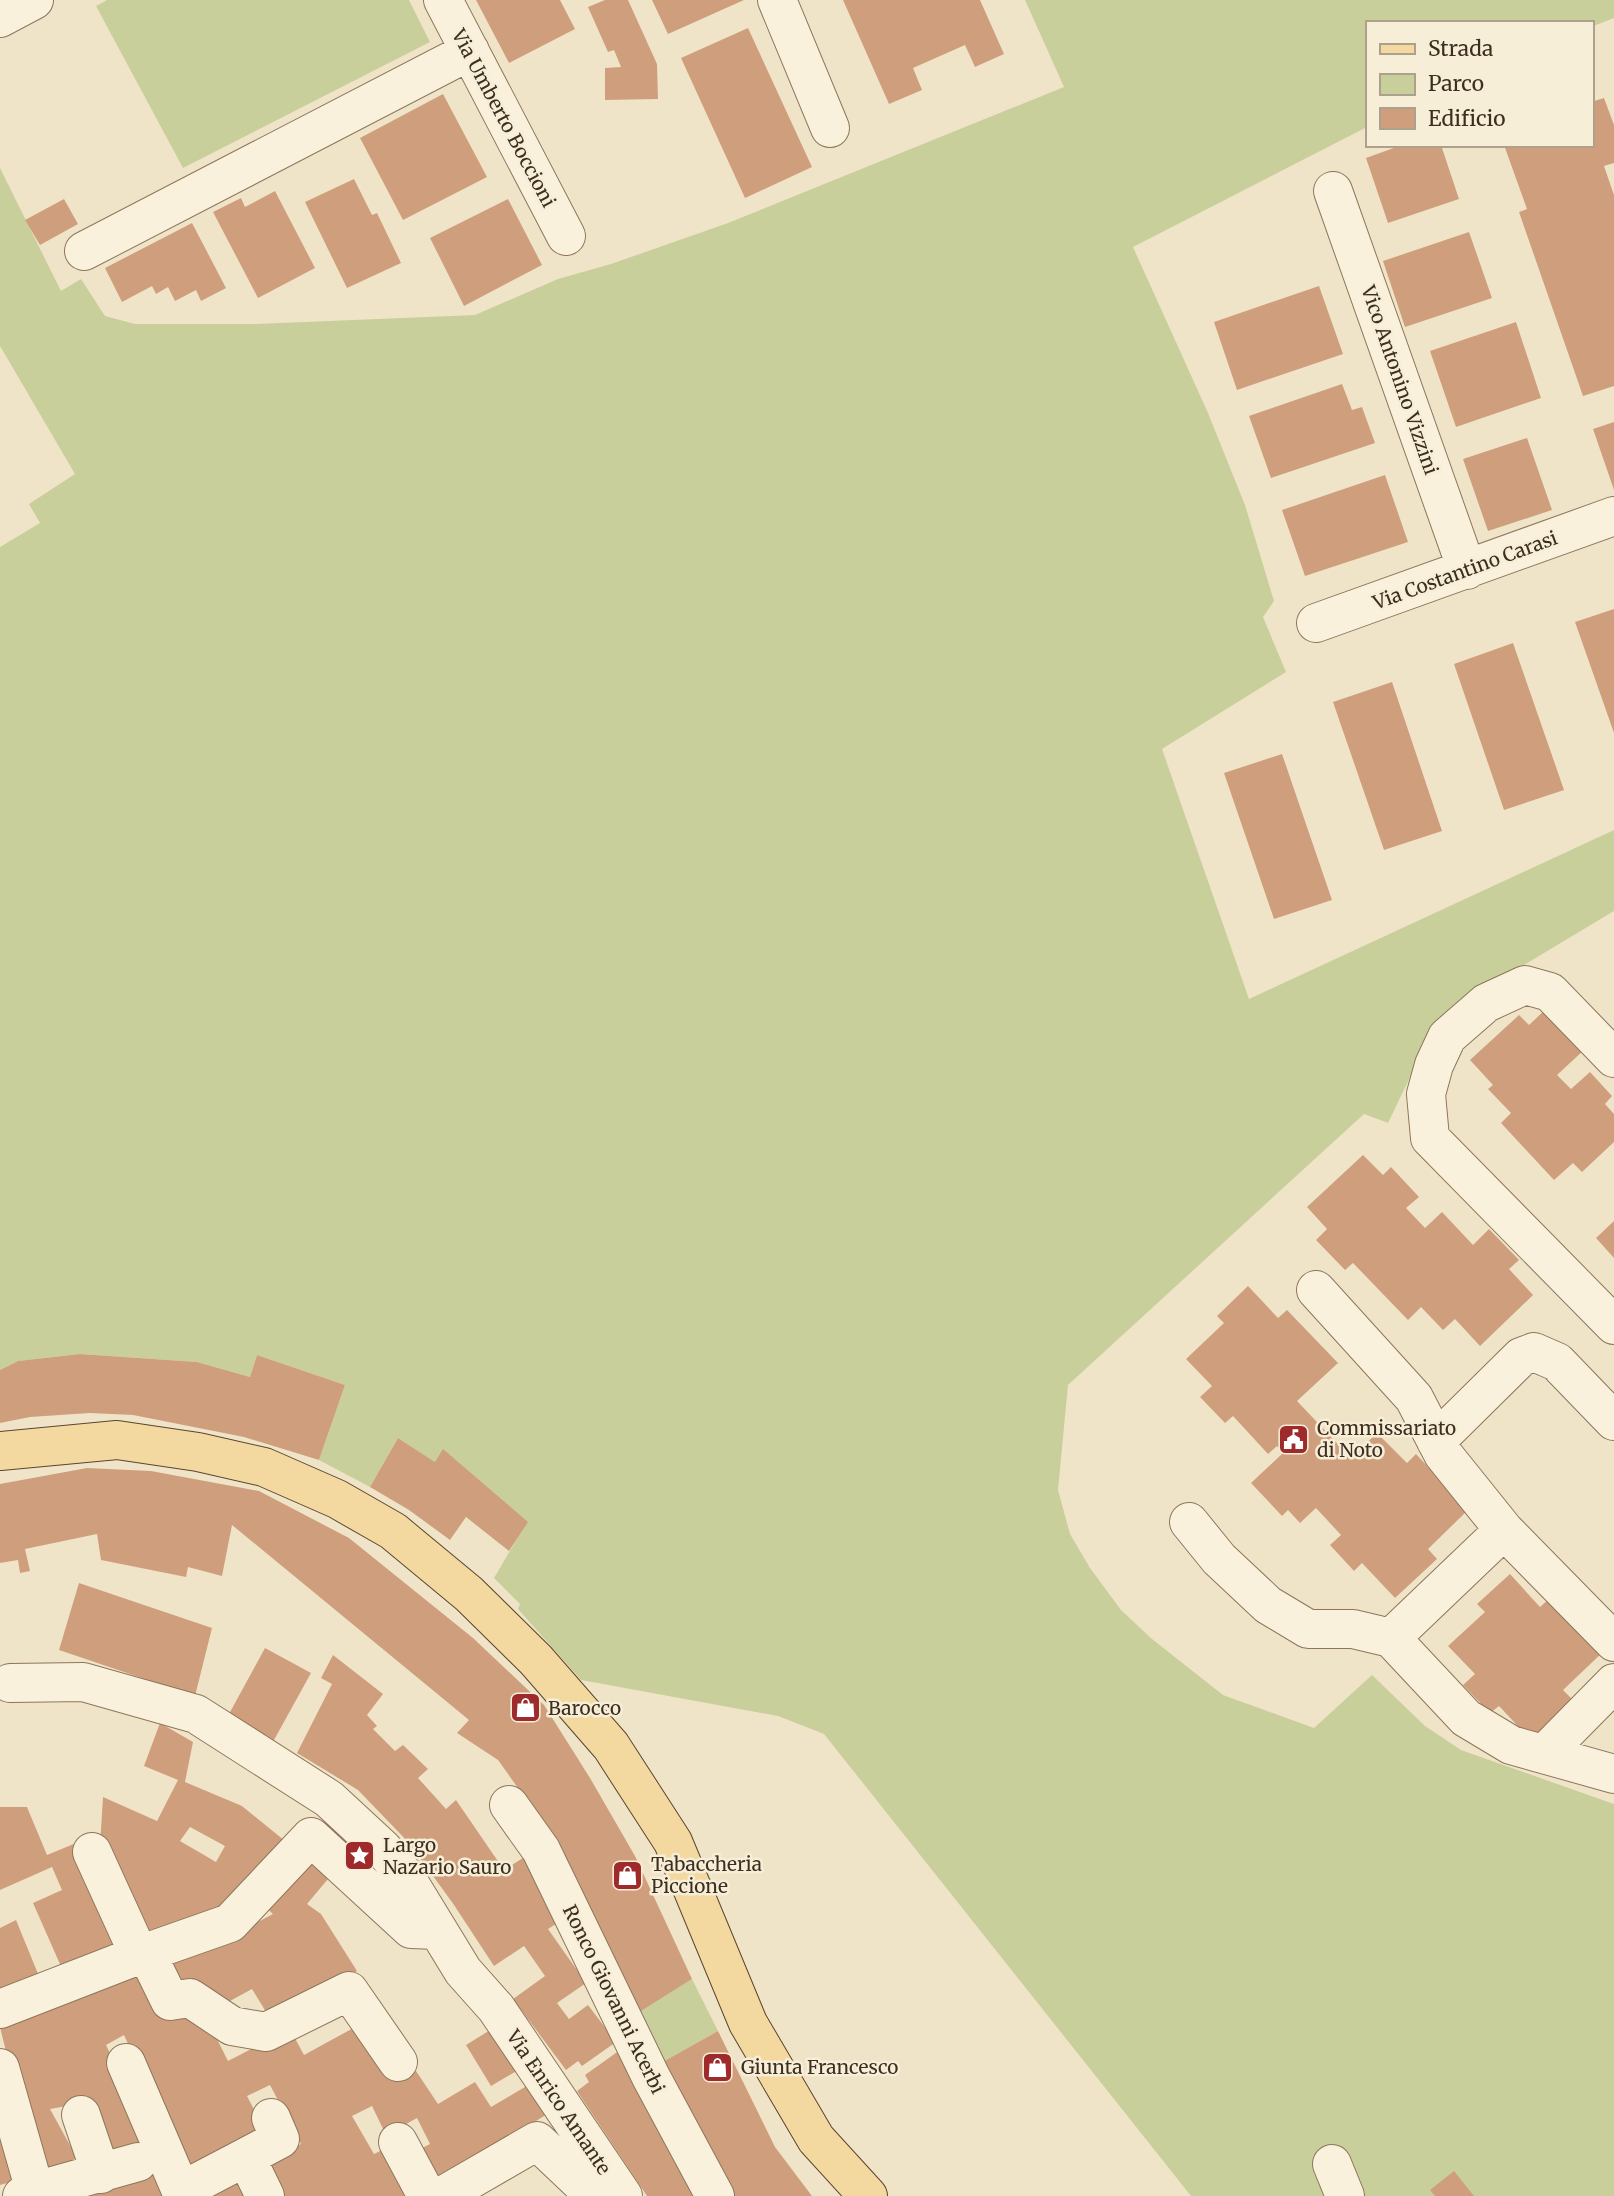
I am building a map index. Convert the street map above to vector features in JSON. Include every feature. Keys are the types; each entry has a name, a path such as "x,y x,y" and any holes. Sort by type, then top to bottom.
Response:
{"main road":[{"path":"0,1451 117,1440 198,1452 264,1467 337,1499 393,1531 469,1594 536,1660 611,1746 673,1842 748,2023 816,2140 867,2196"}],"street":[{"path":"0,19 34,0"},
{"name":"Via Umberto Boccioni","path":"443,0 566,236"},
{"path":"777,0 830,128"},
{"path":"85,251 470,51"},
{"name":"Vico Antonino Vizzini","path":"1333,191 1467,570"},
{"name":"Via Costantino Carasi","path":"1316,623 1614,516"},
{"path":"1614,1058 1550,992 1525,985 1486,1003 1447,1037 1434,1065 1426,1094 1430,1138 1614,1325"},
{"path":"1316,1290 1414,1398 1443,1454 1504,1530 1614,1642"},
{"path":"1436,1441 1521,1357 1534,1352 1557,1362 1614,1421"},
{"path":"1189,1522 1219,1559 1268,1605 1308,1629 1353,1629 1391,1639 1466,1718 1511,1745 1614,1774"},
{"path":"1391,1639 1504,1530"},
{"name":"Via Enrico Amante","path":"10,1684 83,1682 196,1714 329,1799 383,1849 405,1876 463,1971 496,2008 623,2196"},
{"path":"1544,1754 1614,1683"},
{"name":"Ronco Giovanni Acerbi","path":"509,1805 541,1850 651,2077 715,2196"},
{"path":"0,2009 230,1923 311,1837 411,1929 437,1930"},
{"path":"92,1852 142,1954 170,2001 190,1998 232,2026 266,2032 349,1991 398,2062"},
{"path":"125,2063 153,2159 181,2191 280,2139 271,2118"},
{"path":"2,2080 29,2194 153,2159"},
{"path":"80,2115 101,2174"},
{"path":"442,2196 537,2141 595,2196"},
{"path":"398,2142 426,2196"},
{"path":"246,2157 265,2196"}],"green space":[{"path":"107,0 409,0 430,42 183,168 96,6"},
{"path":"1025,0 1614,0 1614,18 1593,26 1593,21 1366,21 1366,128 1133,247 1208,413 1245,505 1274,601 1263,617 1286,672 1162,749 1249,999 1614,830 1614,911 1449,1010 1412,1073 1388,1123 1364,1114 1068,1385 1058,1490 1070,1534 1090,1568 1121,1610 1152,1639 1223,1695 1314,1728 1372,1675 1425,1726 1461,1750 1614,1804 1614,2196 1191,2196 824,1734 778,1716 581,1680 518,1609 520,1604 494,1578 527,1522 398,1438 370,1487 319,1460 345,1385 257,1355 250,1377 197,1362 80,1354 18,1361 0,1370 0,547 40,523 29,504 75,474 0,346 0,168 61,291 81,279 105,316 135,324 256,324 475,315 558,279 611,264 728,223 1064,87"},
{"path":"692,1979 718,2031 659,2064 638,2013"}],"building":[{"path":"476,0 560,0 575,29 509,63"},
{"path":"605,0 628,0 657,64 658,99 605,100 605,68 621,67 614,50 608,52 588,7"},
{"path":"652,0 744,0 668,34"},
{"path":"843,0 980,0 1004,54 975,67 965,45 913,68 922,90 889,104"},
{"path":"748,28 812,167 745,198 681,58"},
{"path":"443,94 487,177 403,220 360,138"},
{"path":"1604,98 1614,125 1614,163 1604,166 1614,195 1614,386 1583,396 1519,212 1527,209 1505,147 1593,147 1593,101"},
{"path":"1396,147 1442,147 1459,199 1388,223 1366,158"},
{"path":"354,179 372,215 377,213 401,263 347,288 305,202"},
{"path":"275,191 315,268 258,298 213,212 241,198 245,207"},
{"path":"64,199 78,224 40,245 25,220"},
{"path":"508,199 542,265 464,306 430,238"},
{"path":"192,223 226,288 201,301 196,290 175,301 168,287 156,294 152,286 122,302 105,268"},
{"path":"1469,232 1492,298 1405,327 1383,261"},
{"path":"1319,286 1343,354 1237,390 1214,322"},
{"path":"1516,322 1541,398 1456,427 1430,351"},
{"path":"1342,384 1352,410 1362,407 1375,443 1271,478 1249,416"},
{"path":"1614,422 1614,490 1593,429"},
{"path":"1527,438 1552,510 1488,531 1463,459"},
{"path":"1385,475 1408,542 1305,576 1282,510"},
{"path":"1614,609 1614,733 1575,622"},
{"path":"1513,643 1564,790 1504,810 1454,664"},
{"path":"1392,682 1442,831 1384,850 1333,702"},
{"path":"1282,754 1332,900 1274,919 1224,773"},
{"path":"1547,1008 1585,1049 1557,1075 1571,1089 1590,1072 1612,1096 1605,1104 1614,1114 1614,1142 1582,1172 1573,1163 1554,1180 1501,1123 1511,1113 1488,1089 1493,1085 1470,1060 1519,1015 1529,1025"},
{"path":"1363,1155 1383,1175 1391,1167 1419,1197 1406,1208 1425,1228 1442,1212 1473,1245 1489,1229 1519,1260 1509,1269 1533,1295 1480,1346 1455,1319 1443,1330 1421,1307 1408,1320 1353,1263 1345,1270 1316,1240 1327,1229 1307,1207"},
{"path":"1614,1221 1614,1258 1596,1238"},
{"name":"Commissariato di Noto","path":"1248,1286 1278,1318 1287,1310 1338,1363 1297,1401 1351,1458 1377,1433 1407,1463 1416,1454 1468,1510 1428,1549 1437,1559 1395,1598 1362,1563 1354,1571 1330,1545 1341,1535 1316,1508 1300,1523 1288,1510 1282,1516 1251,1483 1283,1453 1277,1446 1268,1454 1233,1416 1225,1423 1200,1397 1212,1386 1186,1359 1224,1323 1217,1316"},
{"path":"80,1354 197,1362 250,1377 257,1355 345,1385 319,1460 244,1437 133,1415 90,1413 30,1417 0,1423 0,1370 18,1361"},
{"path":"398,1438 435,1462 443,1449 528,1522 509,1551 466,1517 450,1540 409,1510 370,1487"},
{"path":"87,1468 151,1471 259,1491 349,1538 473,1638 544,1705 635,1856 692,1979 638,2013 545,1826 498,1760 457,1733 469,1720 232,1525 222,1576 188,1567 186,1577 101,1560 97,1534 25,1549 30,1571 20,1573 18,1560 0,1563 0,1484"},
{"path":"1510,1574 1540,1607 1551,1597 1603,1652 1563,1690 1573,1700 1531,1740 1499,1706 1490,1713 1463,1685 1475,1674 1448,1646 1485,1612 1477,1604"},
{"path":"79,1583 212,1628 195,1696 59,1650"},
{"path":"265,1648 311,1673 274,1740 229,1714"},
{"path":"333,1655 383,1694 367,1715 377,1726 373,1729 395,1751 403,1745 428,1769 418,1778 446,1809 456,1800 504,1870 526,1856 559,1922 548,1929 586,1983 557,2003 569,2019 588,2005 616,2042 582,2066 578,2061 566,2070 513,1999 545,1976 524,1946 494,1966 410,1844 358,1790 297,1753 332,1684 321,1678"},
{"path":"160,1723 193,1742 185,1782 242,1806 290,1845 228,1917 145,1944 100,1845 103,1797 157,1821 178,1780 144,1766","holes":["190,1827 225,1846 216,1862 180,1841"]},
{"path":"0,1807 27,1807 47,1855 76,1843 121,1943 63,1971 33,1903 62,1890 52,1867 0,1890"},
{"path":"307,1860 328,1879 307,1904 321,1914 357,1971 271,2020 252,1989 219,2007 192,1992 162,1960 250,1926 273,1914 262,1904"},
{"path":"16,1920 41,1981 0,1998 0,1928"},
{"path":"139,1968 189,2003 209,2023 228,2061 290,2029 304,2055 357,2026 397,2081 416,2071 438,2104 475,2082 491,2107 535,2081 552,2111 430,2187 412,2153 430,2144 417,2118 386,2135 372,2106 352,2116 374,2154 392,2145 415,2196 274,2196 260,2167 301,2144 270,2085 247,2096 267,2135 189,2180 124,2035 106,2045 152,2149 114,2160 95,2101 50,2109 77,2158 40,2178 0,2027"},
{"path":"495,2027 520,2069 491,2086 466,2045"},
{"path":"718,2031 775,2147 812,2196 732,2196 659,2064"},
{"path":"620,2050 700,2196 647,2196 577,2091 589,2082 585,2075"},
{"path":"0,2103 22,2179 0,2185"},
{"path":"157,2165 175,2196 51,2196"},
{"path":"241,2167 256,2196 185,2196"},
{"path":"1454,2171 1474,2196 1435,2196 1430,2190"}],"place":[{"name":"Commissariato di Noto","path":"1294,1439"},
{"name":"Barocco","path":"525,1708"},
{"name":"Largo Nazario Sauro","path":"360,1856"},
{"name":"Tabaccheria Piccione","path":"628,1875"},
{"name":"Giunta Francesco","path":"718,2067"}]}
